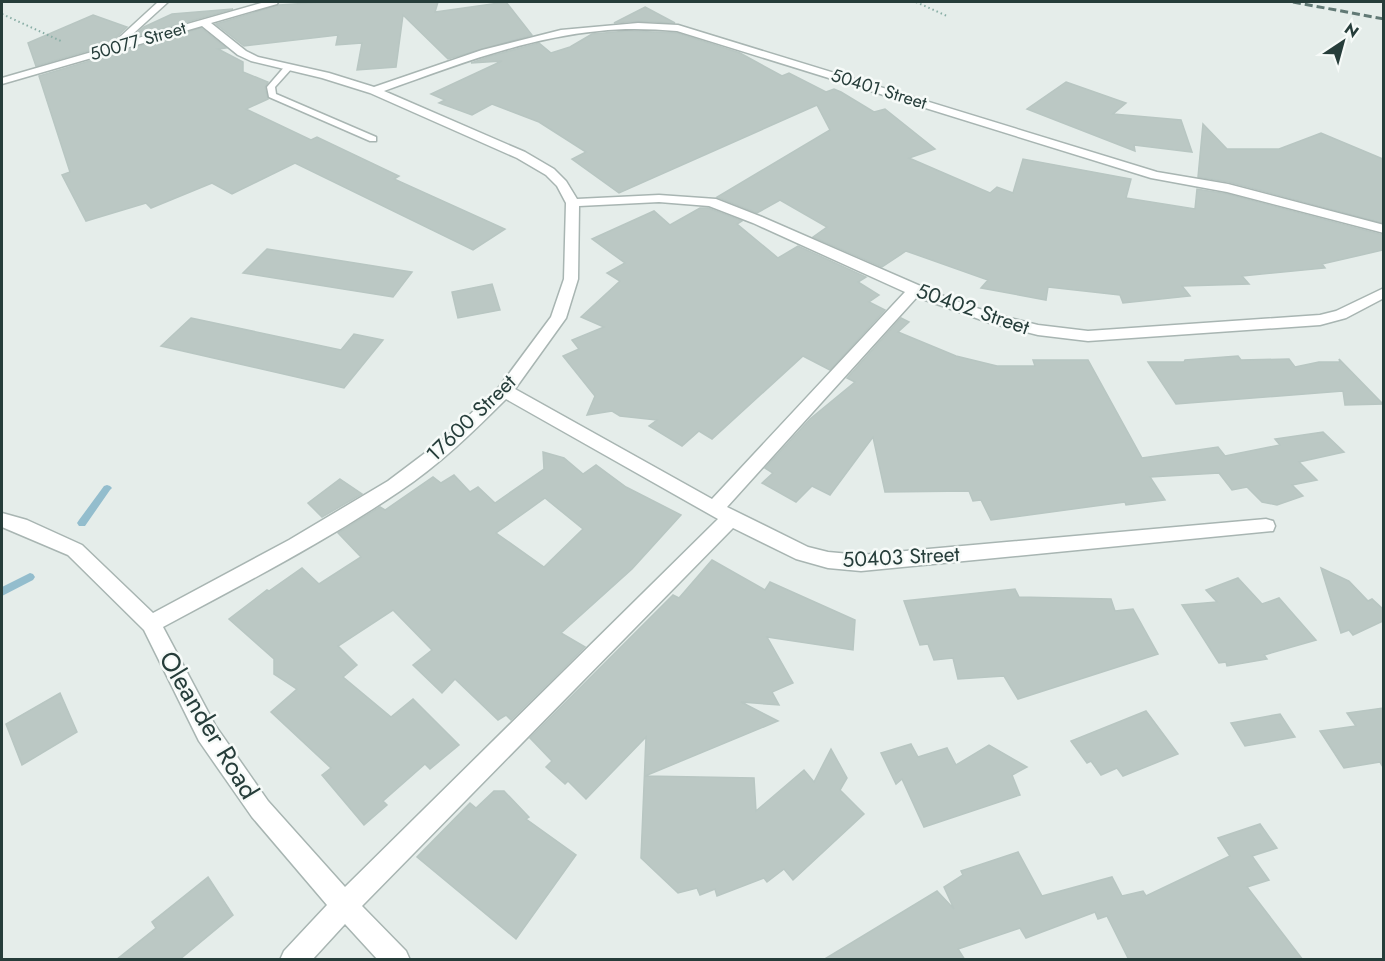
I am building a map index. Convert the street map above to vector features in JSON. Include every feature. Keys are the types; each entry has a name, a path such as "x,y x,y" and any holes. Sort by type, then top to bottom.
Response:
{"street":[{"path":"111,49 163,2"},
{"name":"50077 Street","path":"2,81 274,2"},
{"path":"203,22 242,53 374,91 521,155 550,172 562,184 573,203"},
{"name":"50401 Street","path":"374,91 440,68 557,33 608,26 648,25 678,28 1155,175 1238,190 1383,229"},
{"name":"50402 Street","path":"573,203 643,199 694,199 711,202 915,290 993,319 1031,330 1088,336 1320,320 1357,308 1383,292"},
{"name":"17600 Street","path":"151,624 296,545 394,486 451,442 505,391 558,318 571,279 573,203"},
{"path":"293,960 484,763 661,591 723,513 915,290"},
{"name":"50403 Street","path":"505,391 723,513 803,553 828,560 861,563 1266,526"},
{"name":"Oleander Road","path":"2,520 20,525 75,550 151,624 207,733 260,809 344,905 397,960"}],"lane":[{"path":"289,67 272,87 272,95 373,139"}],"path":[{"path":"916,2 947,16"},
{"path":"2,14 91,55"}],"building":[{"path":"324,2 438,2 435,12 506,2 532,35 448,59 403,15 396,67 357,70 362,43 336,45 338,35 244,46 216,24 279,5"},
{"path":"645,7 675,23 638,21 614,23"},
{"path":"233,9 133,37 144,27 172,14"},
{"path":"93,15 127,27 108,45 36,66 28,43"},
{"path":"201,28 226,48 218,49 243,62 243,72 268,82 265,87 268,99 246,109 311,140 317,137 399,176 394,179 505,229 473,250 295,163 232,194 212,183 151,208 146,203 86,221 62,175 70,172 39,76"},
{"path":"628,31 677,33 740,53 782,76 789,73 826,92 834,89 874,112 885,109 935,149 909,158 990,193 997,187 1013,193 1023,159 1131,179 1126,198 1195,209 1197,189 1227,194 1383,235 1383,250 1322,264 1325,268 1242,276 1249,284 1182,286 1190,296 1123,303 1120,295 1048,287 1046,300 981,288 988,280 906,251 882,267 813,237 827,227 780,200 757,213 717,197 830,130 817,105 619,193 572,159 586,152 539,122 492,104 472,115 439,103 445,100 431,94 502,61 471,63 491,56 539,43 551,53 570,47 592,34"},
{"path":"1066,82 1126,103 1113,114 1181,120 1192,152 1134,145 1135,151 1027,109"},
{"path":"1203,124 1227,149 1279,149 1321,133 1383,159 1383,223 1229,182 1198,177"},
{"path":"700,208 708,208 742,221 737,224 778,258 798,246 866,277 858,282 879,295 869,302 885,310 830,370 803,356 712,439 699,431 682,446 649,426 657,420 620,416 612,411 587,415 595,396 563,356 579,349 572,340 604,327 581,317 620,281 607,273 625,263 592,239 654,211 670,225"},
{"path":"267,249 412,272 393,297 243,273"},
{"path":"492,284 500,310 458,318 452,292"},
{"path":"191,318 341,350 354,334 383,340 344,388 161,346"},
{"path":"901,318 909,322 898,332 956,356 997,366 1035,366 1033,360 1088,360 1142,458 1218,447 1225,456 1280,445 1275,439 1323,432 1344,452 1299,462 1317,480 1292,485 1303,496 1277,505 1262,502 1247,487 1232,490 1219,473 1150,477 1165,500 1126,505 1125,502 991,520 981,500 973,501 969,491 885,492 873,437 830,495 812,486 796,502 762,483 773,473 765,468 810,419 855,382 847,378"},
{"path":"1238,356 1241,360 1289,359 1295,367 1319,362 1340,362 1339,359 1383,404 1345,405 1343,391 1176,404 1148,362 1184,362 1185,360"},
{"path":"543,452 564,458 583,474 596,465 626,487 681,515 632,569 561,633 585,647 511,720 506,715 498,720 455,679 442,693 413,665 432,650 393,610 338,646 357,665 343,677 391,717 413,699 459,745 430,769 425,764 383,801 387,805 364,825 322,775 331,768 271,712 297,689 274,674 274,659 229,619 267,590 269,591 302,568 319,584 361,557 338,533 380,507 385,510 433,477 441,483 454,475 470,492 478,487 495,503 544,469","holes":["545,498 583,529 544,567 496,533"]},
{"path":"340,479 362,494 322,517 308,503"},
{"path":"712,560 765,590 770,582 855,620 853,650 767,637 793,683 772,692 779,705 741,702 778,721 645,776 754,778 756,811 804,770 814,782 831,749 847,778 840,790 864,814 793,880 784,869 767,882 764,878 717,896 715,889 700,895 697,888 678,893 641,858 646,737 586,799 568,781 565,784 546,767 552,761 530,738 673,595 679,598"},
{"path":"1321,568 1349,581 1368,601 1372,599 1383,609 1383,621 1353,635 1349,630 1341,633"},
{"path":"1238,578 1262,604 1279,598 1316,640 1264,655 1267,659 1227,666 1226,662 1219,663 1182,605 1217,602 1206,590"},
{"path":"1015,589 1019,597 1111,599 1115,611 1133,609 1158,654 1018,699 1004,676 958,679 953,658 934,660 928,644 920,645 904,601"},
{"path":"60,693 77,732 22,765 6,724"},
{"path":"1383,708 1383,767 1380,762 1344,768 1320,731 1356,726 1347,713"},
{"path":"1146,711 1178,754 1123,776 1117,768 1101,775 1091,761 1087,763 1071,741"},
{"path":"1280,714 1295,737 1245,746 1231,723"},
{"path":"911,744 918,757 947,748 956,765 989,745 1027,767 1012,775 1020,795 924,827 902,779 896,784 881,753"},
{"path":"494,791 504,791 529,817 526,819 576,855 516,939 417,857 470,803 476,808"},
{"path":"1260,824 1277,848 1252,856 1269,880 1247,887 1303,960 1129,960 1107,916 1098,919 1095,912 1026,938 1020,928 958,949 965,960 823,960 937,891 954,909 944,887 963,875 961,871 1018,852 1042,896 1112,877 1122,896 1143,891 1146,896 1230,856 1218,838"},
{"path":"208,877 233,915 179,960 116,960 156,928 152,922"}],"waterway":[{"path":"82,523 107,488"},
{"path":"2,592 30,577"}],"railway":[{"path":"1293,2 1384,19"}]}
